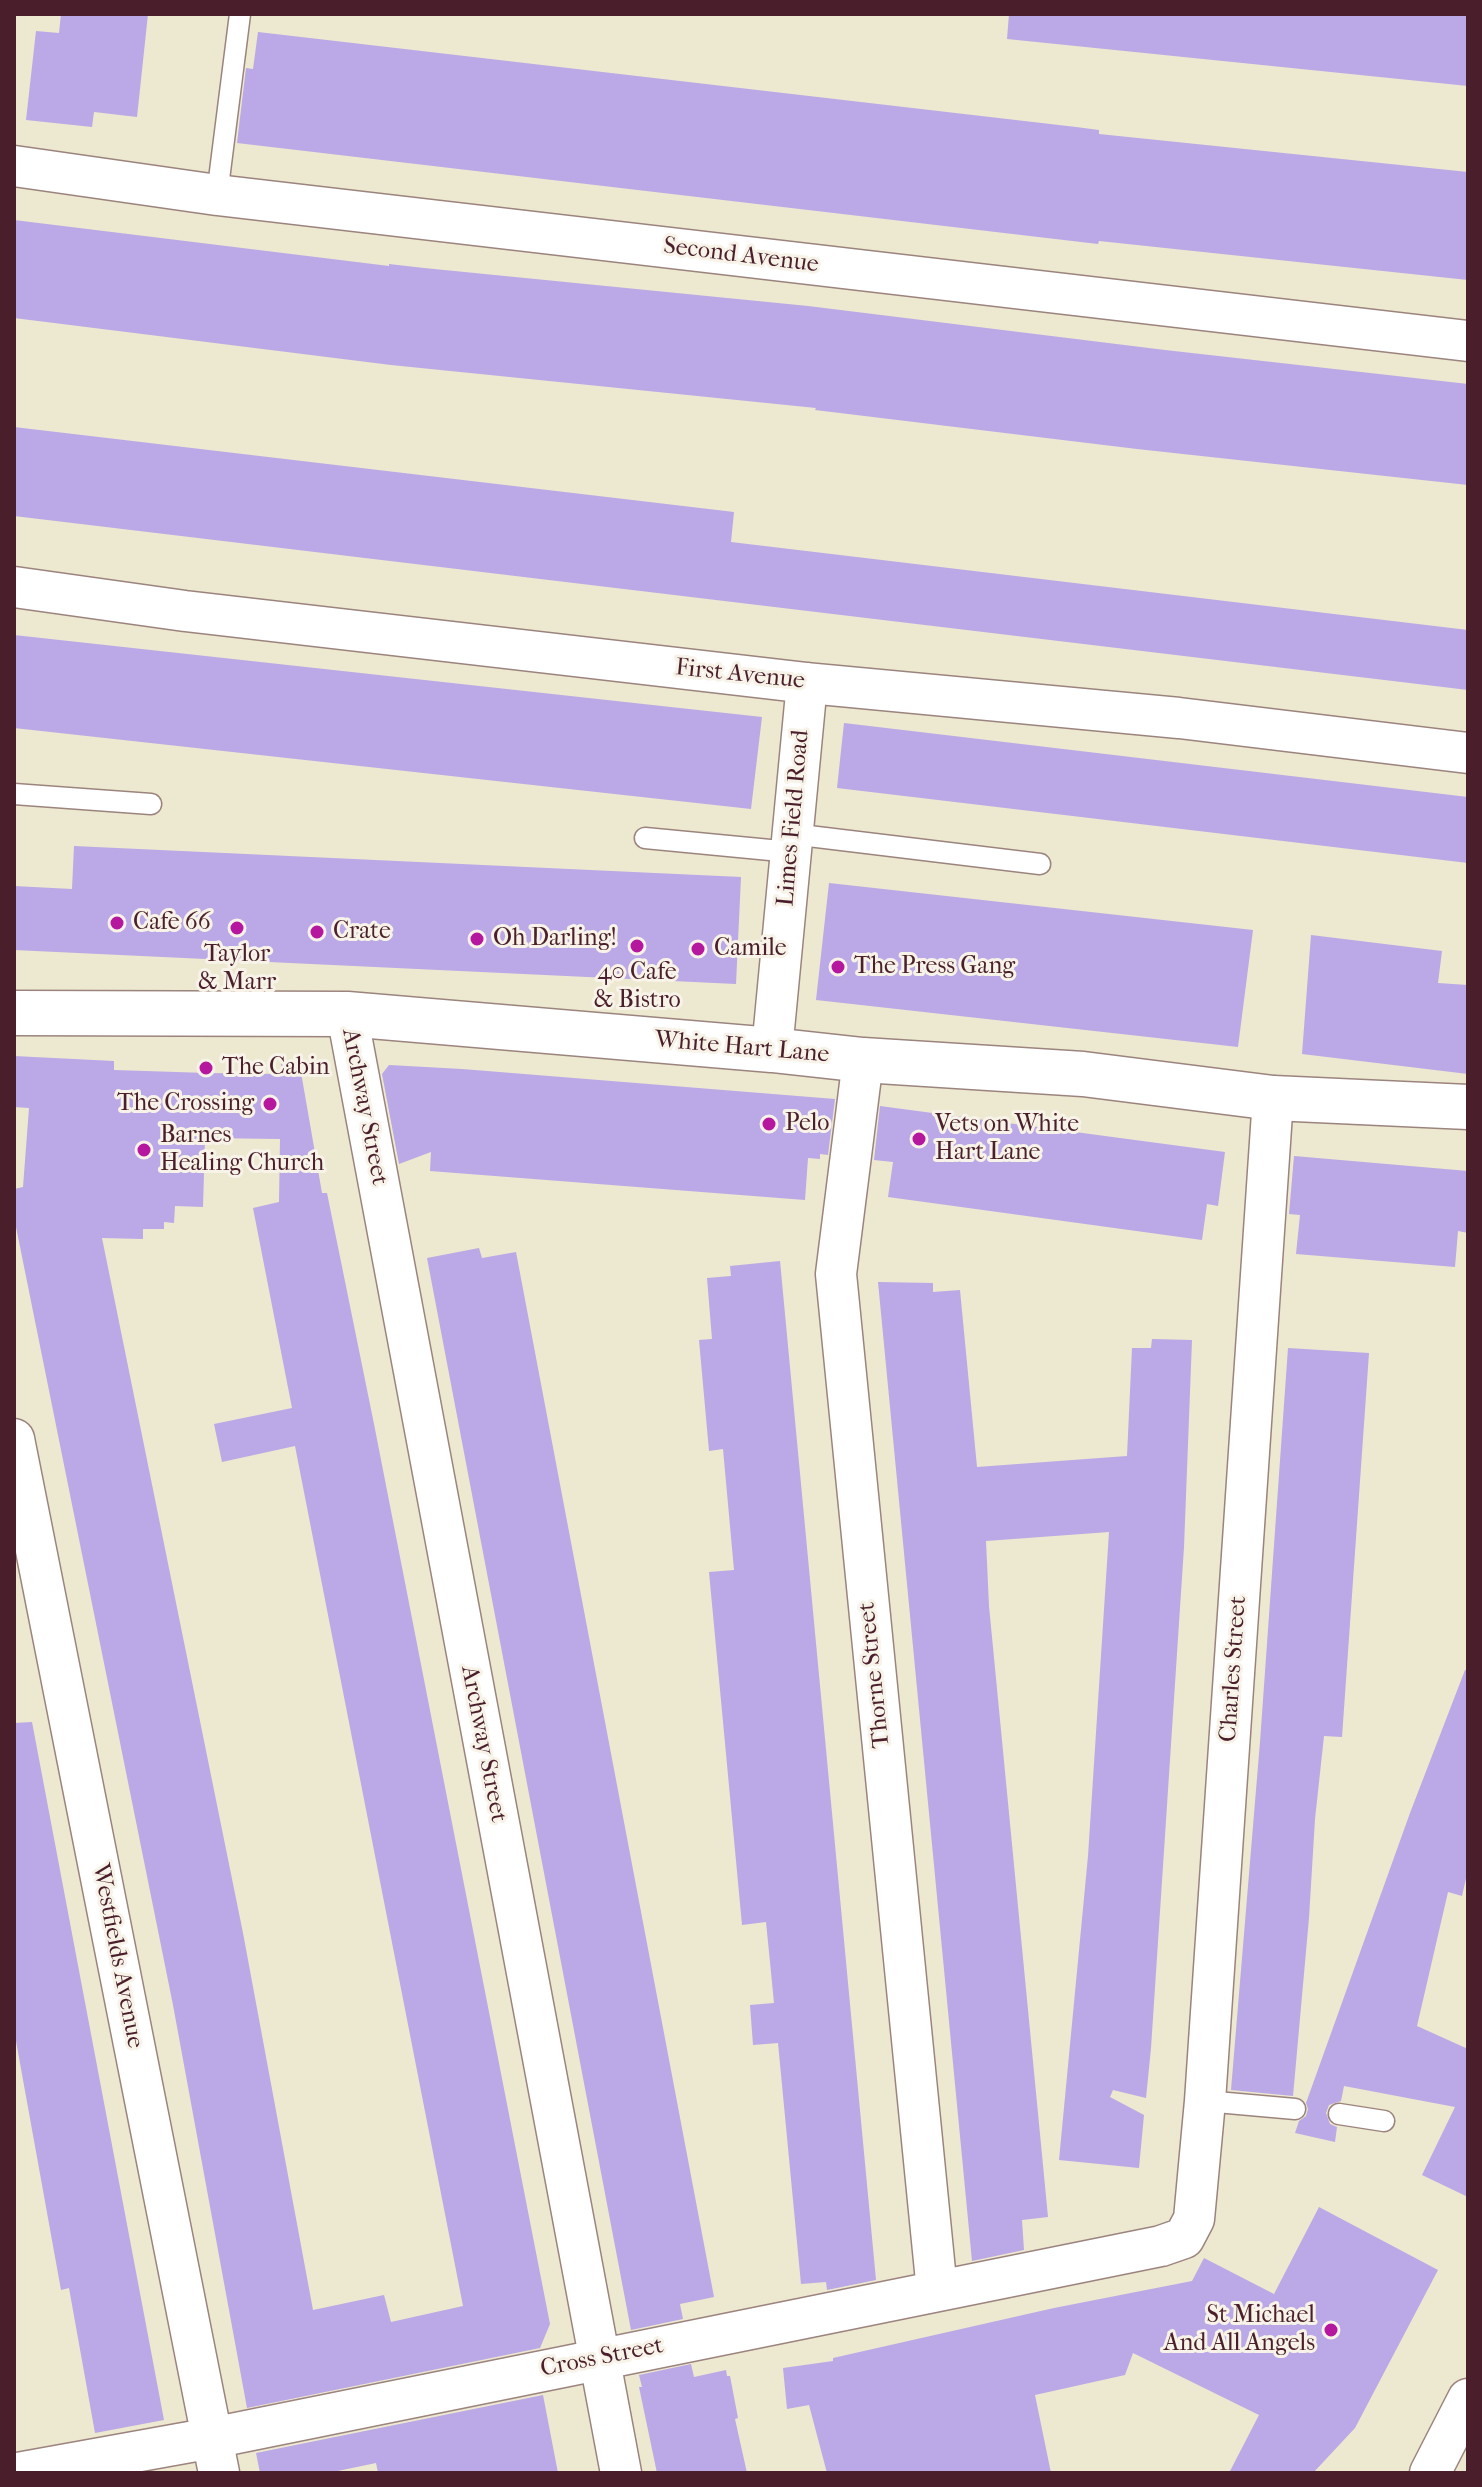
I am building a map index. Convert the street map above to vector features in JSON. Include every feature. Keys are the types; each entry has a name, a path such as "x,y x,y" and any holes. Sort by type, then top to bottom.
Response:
{"street":[{"name":"Second Avenue","path":"14,166 217,195 1468,341"},
{"name":"First Avenue","path":"14,587 185,611 807,683 1179,718 1468,753"},
{"name":"Limes Field Road","path":"772,1050 807,683"},
{"name":"White Hart Lane","path":"14,1013 347,1014 863,1060 1083,1074 1273,1098 1468,1107"},
{"name":"Archway Street","path":"347,1014 621,2473"},
{"name":"Thorne Street","path":"863,1060 836,1274 937,2291"},
{"name":"Charles Street","path":"1184,2238 1194,2219 1205,2101 1273,1098"},
{"name":"Westfields Avenue","path":"14,1439 216,2455"},
{"name":"Cross Street","path":"18,2473 216,2455 598,2358 1161,2246 1184,2238"},
{"path":"1430,2473 1468,2399"}],"lane":[{"path":"217,195 240,14"},
{"path":"14,794 151,804"},
{"path":"645,838 792,843 1040,864"},
{"path":"1205,2101 1295,2109"},
{"path":"1339,2114 1384,2121"}],"building":[{"path":"61,14 148,14 137,117 94,112 92,127 26,120 36,31 59,33"},
{"path":"1009,14 1468,14 1468,86 1007,39"},
{"path":"258,32 1076,127 1099,130 1099,134 1468,172 1468,280 1099,241 1098,244 237,143 246,68 253,69"},
{"path":"14,220 389,266 808,306 1468,384 1468,485 1137,449 816,408 391,365 14,318"},
{"path":"14,427 734,512 731,542 1468,630 1468,690 14,516"},
{"path":"14,635 762,717 751,809 14,728"},
{"path":"844,723 1468,797 1468,863 837,788"},
{"path":"74,846 741,877 736,984 14,950 14,886 72,889"},
{"path":"829,883 1253,930 1238,1047 816,1000"},
{"path":"1311,935 1442,951 1438,983 1468,985 1468,1074 1302,1054"},
{"path":"14,1056 114,1061 114,1070 207,1073 281,1074 281,1062 299,1061 322,1193 327,1193 374,1424 550,2324 540,2348 247,2408 173,2005 14,1217 14,1189 23,1187 29,1108 14,1107","holes":["205,1138 280,1139 279,1202 253,1208 292,1408 214,1424 222,1462 295,1446 463,2306 391,2322 384,2295 313,2310 243,1933 102,1238 143,1239 143,1229 164,1229 164,1222 174,1223 175,1206 203,1207"]},
{"path":"389,1065 835,1099 828,1155 820,1154 820,1159 808,1158 805,1200 430,1171 431,1152 399,1164 382,1074"},
{"path":"880,1106 1225,1152 1218,1206 1207,1204 1202,1240 888,1197 893,1162 874,1160"},
{"path":"1294,1156 1468,1171 1468,1233 1458,1231 1455,1267 1296,1254 1300,1215 1289,1214"},
{"path":"479,1248 482,1258 516,1252 714,2297 680,2304 683,2319 631,2330 427,1258"},
{"path":"780,1261 876,2280 827,2290 826,2282 801,2284 778,2043 753,2045 750,2005 774,2003 766,1922 742,1925 709,1572 734,1570 723,1449 709,1451 699,1340 712,1339 707,1278 731,1276 730,1266"},
{"path":"878,1282 933,1283 933,1292 960,1290 977,1467 1127,1456 1132,1348 1151,1348 1152,1339 1192,1340 1184,1547 1146,2098 1113,2090 1110,2097 1144,2115 1139,2168 1059,2160 1088,1856 1109,1532 986,1541 989,1606 1048,2217 1022,2220 1024,2250 972,2261"},
{"path":"1288,1348 1369,1353 1342,1737 1324,1736 1293,2096 1231,2090"},
{"path":"1465,1670 1468,1670 1468,1870 1462,1896 1448,1892 1417,2026 1468,2049 1468,2197 1422,2175 1455,2107 1344,2086 1341,2101 1329,2105 1326,2113 1330,2124 1337,2127 1335,2142 1295,2133 1299,2121 1306,2116 1306,2103"},
{"path":"32,1722 164,2420 95,2433 69,2288 61,2290 14,2030 14,1723"},
{"path":"1319,2207 1438,2270 1355,2428 1313,2473 1229,2473 1259,2415 1133,2353 1125,2375 1035,2395 1051,2473 827,2473 809,2405 787,2409 783,2368 833,2361 833,2358 1054,2308 1192,2281 1204,2258 1274,2294"},
{"path":"691,2364 694,2377 726,2370 727,2376 730,2376 738,2418 735,2419 747,2473 657,2473 639,2375"},
{"path":"543,2395 558,2473 378,2473 376,2463 328,2473 260,2473 256,2453"}],"place":[{"name":"Cafe 66","path":"117,923"},
{"name":"Taylor & Marr","path":"237,928"},
{"name":"Crate","path":"317,932"},
{"name":"Oh Darling!","path":"477,939"},
{"name":"40 Cafe & Bistro","path":"637,946"},
{"name":"Camile","path":"698,949"},
{"name":"The Press Gang","path":"838,967"},
{"name":"The Cabin","path":"206,1068"},
{"name":"The Crossing","path":"270,1104"},
{"name":"Pelo","path":"769,1124"},
{"name":"Vets on White Hart Lane","path":"919,1139"},
{"name":"Barnes Healing Church","path":"144,1150"},
{"name":"St Michael And All Angels","path":"1331,2330"}]}
